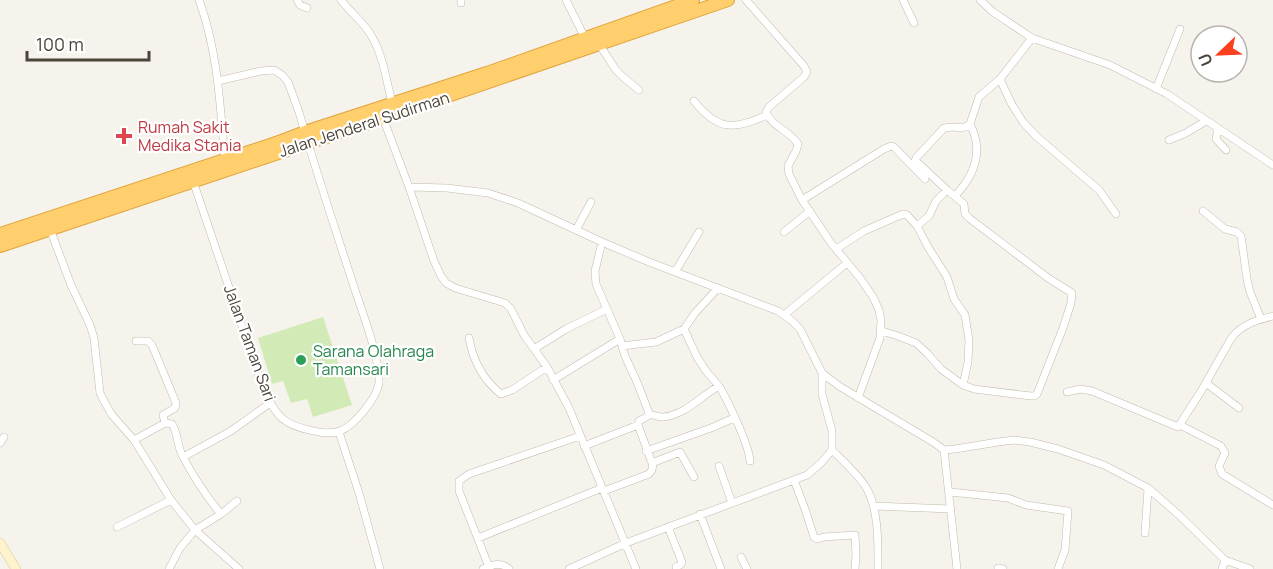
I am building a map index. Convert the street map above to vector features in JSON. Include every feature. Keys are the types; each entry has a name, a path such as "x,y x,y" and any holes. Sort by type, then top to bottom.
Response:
{"highway":[{"name":"Jalan Jenderal Sudirman","path":"0,234 225,160 383,118 599,44 693,0"},
{"name":"Jalan Jenderal Sudirman","path":"0,246 193,181 392,103 487,73 585,38 728,0"}],"main road":[{"path":"0,543 16,569"}],"street":[{"path":"200,0 213,48 225,160"},
{"path":"297,0 300,5 307,8"},
{"path":"341,0 365,26 376,44 392,103"},
{"path":"566,0 585,38"},
{"path":"746,0 807,72 769,107 767,115"},
{"path":"903,0 914,23"},
{"path":"980,0 993,12 1032,38 1110,65 1167,94 1273,165"},
{"path":"1156,89 1180,29"},
{"path":"913,163 944,128 965,128 970,124 980,97 1000,80 1032,38"},
{"path":"599,44 616,70 639,90"},
{"path":"218,81 267,69 280,72 291,89 365,319 378,370 379,384 369,405 339,432 380,569"},
{"path":"1000,80 1011,103 1035,136 1099,190 1116,214"},
{"path":"694,101 716,123 723,125 735,125 767,115"},
{"path":"767,115 797,142 788,171 802,200 836,249 860,278 879,310 882,331 858,398"},
{"path":"383,118 441,276 446,283 455,288 505,303 511,309 524,335 547,367 568,408 636,569"},
{"path":"1169,140 1186,134 1206,121"},
{"path":"955,196 966,184 974,166 977,146 975,133 970,124"},
{"path":"1218,129 1216,139 1226,150"},
{"path":"802,200 888,147 894,147 964,204 966,216 1048,278 1071,291 1073,296 1063,328 1036,395 1031,396 963,385 941,369 916,343 882,331"},
{"path":"913,163 925,179"},
{"name":"Jalan Taman Sari","path":"193,181 270,403 279,417 286,422 319,432 339,432"},
{"path":"409,187 447,188 488,193 518,203 602,242 675,272 751,300 784,315 800,329 822,374 822,393 832,431 832,450 807,475 626,543 569,569"},
{"path":"916,226 930,216 936,201 947,190"},
{"path":"576,230 591,202"},
{"path":"1203,211 1225,229 1237,232 1241,236 1246,279 1261,319"},
{"path":"784,232 810,212"},
{"path":"836,249 864,231 903,213 907,215 944,272 954,299 965,315 969,340 968,362 963,385"},
{"path":"50,229 71,285 90,325 94,338 100,393 112,415 134,440 171,500 195,530 239,569"},
{"path":"675,272 699,232"},
{"path":"602,242 595,276 596,284 638,382 649,414"},
{"path":"784,315 847,263"},
{"path":"553,380 621,343 656,342 684,328 718,288"},
{"path":"534,349 566,329 607,309"},
{"path":"1067,392 1080,389 1092,391 1178,427 1232,337 1248,323 1273,316"},
{"path":"684,328 706,371 719,386 749,452 750,462"},
{"path":"469,338 476,365 501,394 512,390 547,367"},
{"path":"136,341 148,341 152,345 176,403 175,408 163,415 165,423"},
{"path":"822,374 944,450 1014,440 1058,448 1104,465 1148,488 1179,514 1225,560 1250,569"},
{"path":"653,463 650,462 638,426 640,420 649,414 664,417 675,413 693,405 719,386"},
{"path":"1203,388 1239,408"},
{"path":"183,457 231,431 270,403"},
{"path":"646,451 734,418"},
{"path":"134,440 165,423 172,424 183,457 205,495 221,514"},
{"path":"1180,424 1221,446 1225,452 1219,466 1222,474 1273,505"},
{"path":"584,446 638,426"},
{"path":"509,569 501,564 486,568 478,538 459,491 459,480 469,474 580,436"},
{"path":"832,450 867,488 873,506 878,542 878,569"},
{"path":"944,450 957,569"},
{"path":"653,463 679,452 694,477"},
{"path":"478,538 649,474 653,463"},
{"path":"718,466 732,503"},
{"path":"794,480 814,537 817,539 856,536 855,569"},
{"path":"1145,533 1148,488"},
{"path":"950,492 1008,498 1026,505 1068,511 1065,550 1058,569"},
{"path":"117,527 171,500"},
{"path":"169,569 180,548 195,530 237,501"},
{"path":"873,506 951,509"},
{"path":"700,514 721,569"},
{"path":"668,527 682,562 676,567"},
{"path":"741,556 747,569"},
{"path":"1222,569 1225,560"}],"green space":[{"name":"Sarana Olahraga Tamansari","path":"323,317 352,405 313,417 307,399 291,403 283,381 272,384 258,338"}],"place":[{"name":"Rumah Sakit Medika Stania","path":"124,136"},
{"name":"Sarana Olahraga Tamansari","path":"301,360"}]}
